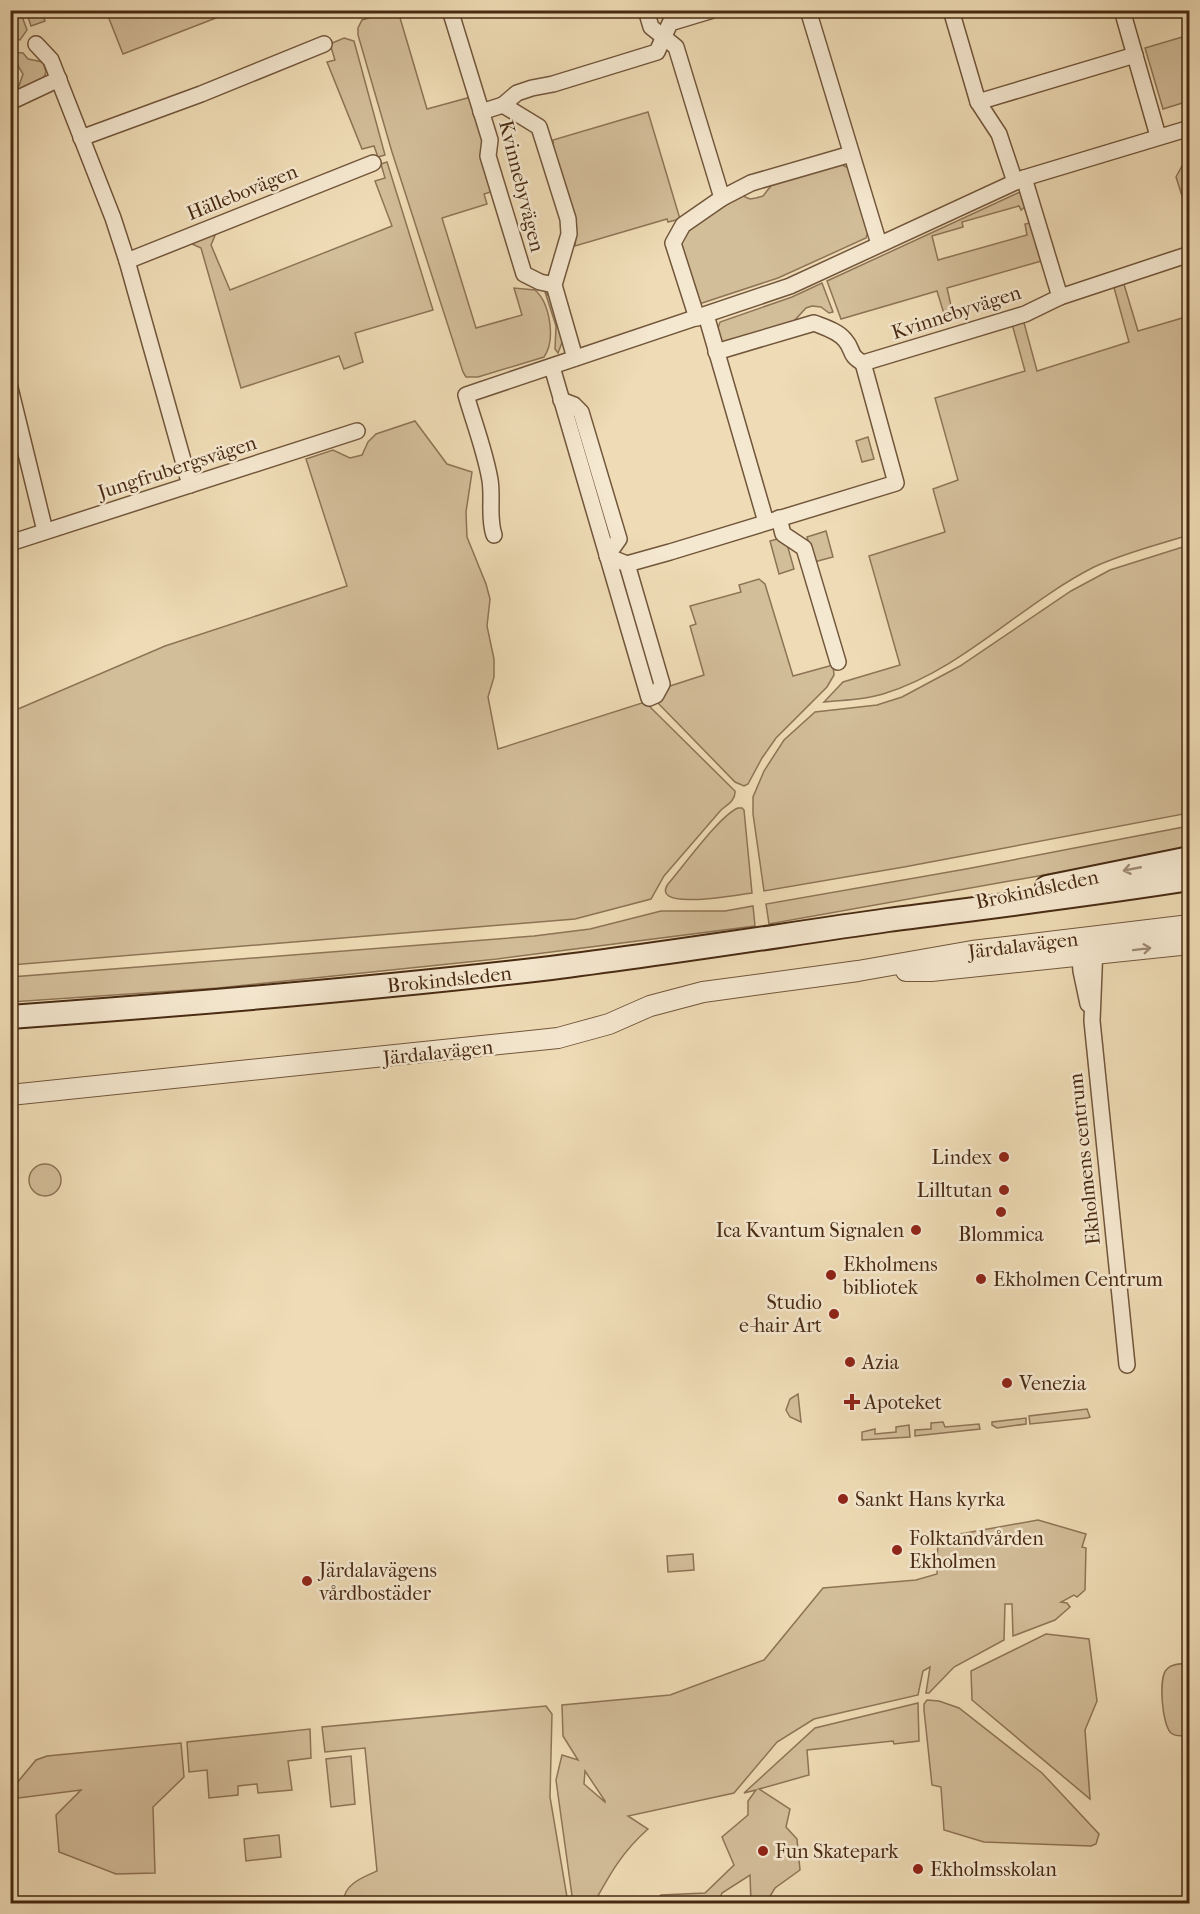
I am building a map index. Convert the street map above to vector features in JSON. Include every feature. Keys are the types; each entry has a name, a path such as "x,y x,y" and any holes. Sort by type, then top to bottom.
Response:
{"main road":[{"name":"Brokindsleden","path":"886,921 1190,858"},
{"name":"Brokindsleden","path":"10,1017 233,1001 550,968 729,945 1190,879"}],"street":[{"name":"Kvinnebyvägen","path":"450,10 490,140 488,156 524,274 540,282 554,285 569,234 568,219 539,127 503,105"},
{"path":"646,10 651,27 676,47 722,198"},
{"name":"Kvinnebyvägen","path":"481,112 503,105 518,93 532,88 553,84 657,52 670,23 713,10"},
{"path":"808,10 879,244"},
{"path":"951,10 978,102 999,134 1019,180 1060,297"},
{"path":"1122,10 1158,136"},
{"path":"36,44 51,60 113,218 190,485"},
{"path":"81,138 201,94 324,44"},
{"path":"978,102 1135,55"},
{"path":"10,102 59,79"},
{"path":"494,535 490,518 492,497 489,477 466,395 790,286 1019,180 1190,128"},
{"path":"838,662 804,548 783,534 773,520 716,352 673,243 683,225 722,198 751,183 851,154"},
{"name":"Hällebovägen","path":"127,261 373,163"},
{"name":"Kvinnebyvägen","path":"862,363 1025,314 1060,297 1190,254"},
{"path":"554,285 575,358"},
{"path":"607,556 627,564 896,483 862,363 854,358 846,340 839,334 814,323 716,352"},
{"path":"552,367 649,698 656,695 662,684 627,564"},
{"path":"10,388 45,531"},
{"name":"Jungfrubergsvägen","path":"10,543 357,431"},
{"name":"Järdalavägen","path":"10,1095 549,1039 609,1024 650,1006 691,995 858,971 931,971 1087,946 1190,925"},
{"name":"Järdalavägen","path":"1087,946 1190,944"},
{"name":"Ekholmens centrum","path":"1087,946 1092,1021 1127,1365"}],"shaded area":[{"path":"11,10 20,11 27,30 20,40 11,38"},
{"path":"26,11 46,11 42,13 45,21 31,26"},
{"path":"106,11 234,11 123,54"},
{"path":"398,11 427,109 471,97 484,141 494,191 484,194 487,204 442,218 476,328 522,315 514,288 535,290 548,312 550,322 550,341 544,357 478,377 466,377 463,372 392,152 358,35 358,28 362,20"},
{"path":"1189,35 1189,101 1163,109 1145,48"},
{"path":"344,38 354,41 385,155 378,157 374,146 362,149 327,62 335,60 330,44"},
{"path":"10,52 23,53 28,59 43,62 46,72 43,80 16,94 23,74"},
{"path":"648,112 680,219 668,222 667,219 575,246 576,236 554,154 553,140"},
{"path":"1189,153 1189,204 1185,205 1176,177"},
{"path":"387,162 433,310 355,333 363,362 344,369 339,356 241,388 201,248 190,243 216,233 211,245 230,290 392,226 375,181 385,178 381,164"},
{"path":"840,164 851,169 868,232 866,238 778,278 696,305 685,272 680,245 684,232 690,226 741,195 750,199 763,196 774,182"},
{"path":"1020,192 1023,193 1026,206 1021,210 1019,206 962,222 963,227 932,236 938,260 1027,235 1025,224 1030,223 1045,260 947,288 953,314 945,317 937,291 841,319 827,281"},
{"path":"1123,281 1138,331 1189,316 1189,535 1129,553 1094,567 1041,599 965,653 912,683 876,696 824,702 843,682 900,665 869,556 945,532 933,489 958,480 935,398 1025,371 1012,324 1023,319 1037,371 1129,342 1113,284"},
{"path":"822,283 833,312 829,313 821,307 812,306 806,308 793,322 724,343 718,336 720,322 792,297"},
{"path":"545,292 550,297 563,340 558,353 555,349 556,326"},
{"path":"415,421 447,464 472,472 466,512 467,537 490,599 487,626 494,659 494,677 488,697 498,749 645,702 735,791 733,800 721,810 664,876 651,899 575,919 11,965 11,712 165,646 347,586 306,459 333,450 350,458 362,455 368,442 376,434"},
{"path":"868,437 874,459 862,462 856,441"},
{"path":"826,531 833,557 814,562 807,537"},
{"path":"785,537 794,569 779,574 770,541"},
{"path":"1189,545 1189,813 764,891 753,814 753,797 764,771 784,740 815,712 877,705 902,697 960,666 1071,591 1110,570"},
{"path":"759,579 765,584 793,676 833,665 834,675 827,687 776,738 748,784 744,786 735,782 656,701 667,687 704,675 690,626 696,624 690,606 741,592 739,585"},
{"path":"738,808 744,810 752,893 698,899 671,897 666,892 668,884 722,820"},
{"path":"1189,826 1189,849 769,924 766,904 966,869"},
{"path":"753,906 755,926 497,959 218,988 11,1002 11,977 534,936 590,929 661,911 725,911"},
{"path":"45,1164 56,1169 61,1180 56,1191 45,1196 34,1191 29,1180 34,1169"},
{"path":"798,1394 801,1422 790,1417 786,1410 790,1399"},
{"path":"1087,1409 1090,1417 1087,1418 1030,1424 1029,1416"},
{"path":"1026,1418 1026,1424 997,1428 992,1425 992,1422"},
{"path":"943,1422 945,1427 979,1424 980,1429 915,1436 915,1430 931,1429 931,1423"},
{"path":"909,1425 910,1437 862,1440 862,1432 875,1429 875,1434 896,1432 896,1427"},
{"path":"1038,1520 1086,1534 1082,1547 1086,1548 1085,1590 1077,1597 1074,1595 1061,1602 1067,1603 1070,1607 1055,1620 1013,1636 1012,1604 1005,1604 1004,1640 954,1667 929,1693 926,1693 930,1667 923,1671 918,1695 814,1719 777,1742 734,1793 628,1816 648,1829 624,1855 594,1903 573,1903 556,1780 562,1755 578,1760 563,1736 562,1705 670,1695 764,1660 823,1588 916,1580 937,1574 938,1538","holes":["585,1771 605,1801 584,1784"]},
{"path":"693,1554 694,1570 668,1572 667,1556"},
{"path":"1046,1634 1089,1639 1097,1701 1085,1730 1090,1799 972,1700 971,1671"},
{"path":"1189,1663 1189,1735 1177,1736 1171,1733 1165,1721 1162,1701 1164,1674 1169,1667"},
{"path":"927,1700 939,1701 959,1708 1042,1773 1099,1834 1096,1844 1091,1846 984,1842 944,1830 941,1787 932,1785 924,1710"},
{"path":"918,1703 919,1741 894,1744 893,1741 807,1750 809,1775 759,1789 790,1809 786,1827 797,1839 800,1870 775,1888 766,1903 751,1903 750,1875 722,1893 718,1903 652,1903 661,1895 705,1893 734,1865 722,1837 748,1815 748,1801 756,1790 744,1793 815,1728"},
{"path":"546,1706 552,1714 550,1797 568,1903 344,1903 346,1891 354,1883 377,1871 365,1748 325,1752 322,1727"},
{"path":"310,1729 311,1758 288,1761 292,1790 258,1793 257,1784 238,1786 238,1795 209,1798 207,1770 189,1772 187,1742"},
{"path":"181,1743 184,1777 153,1807 155,1873 116,1874 59,1852 56,1815 81,1790 11,1799 11,1790 36,1760 47,1756"},
{"path":"351,1756 355,1804 331,1807 326,1759"},
{"path":"279,1835 281,1857 246,1861 244,1839"}],"place":[{"name":"Lindex","path":"1004,1157"},
{"name":"Lilltutan","path":"1004,1190"},
{"name":"Blommica","path":"1001,1212"},
{"name":"Ica Kvantum Signalen","path":"916,1230"},
{"name":"Ekholmens bibliotek","path":"831,1275"},
{"name":"Ekholmen Centrum","path":"981,1279"},
{"name":"Studio e-hair Art","path":"834,1314"},
{"name":"Azia","path":"850,1362"},
{"name":"Venezia","path":"1007,1383"},
{"name":"Apoteket","path":"852,1402"},
{"name":"Sankt Hans kyrka","path":"843,1499"},
{"name":"Folktandvården Ekholmen","path":"897,1550"},
{"name":"Järdalavägens vårdbostäder","path":"307,1581"},
{"name":"Fun Skatepark","path":"763,1851"},
{"name":"Ekholmsskolan","path":"918,1869"}]}
